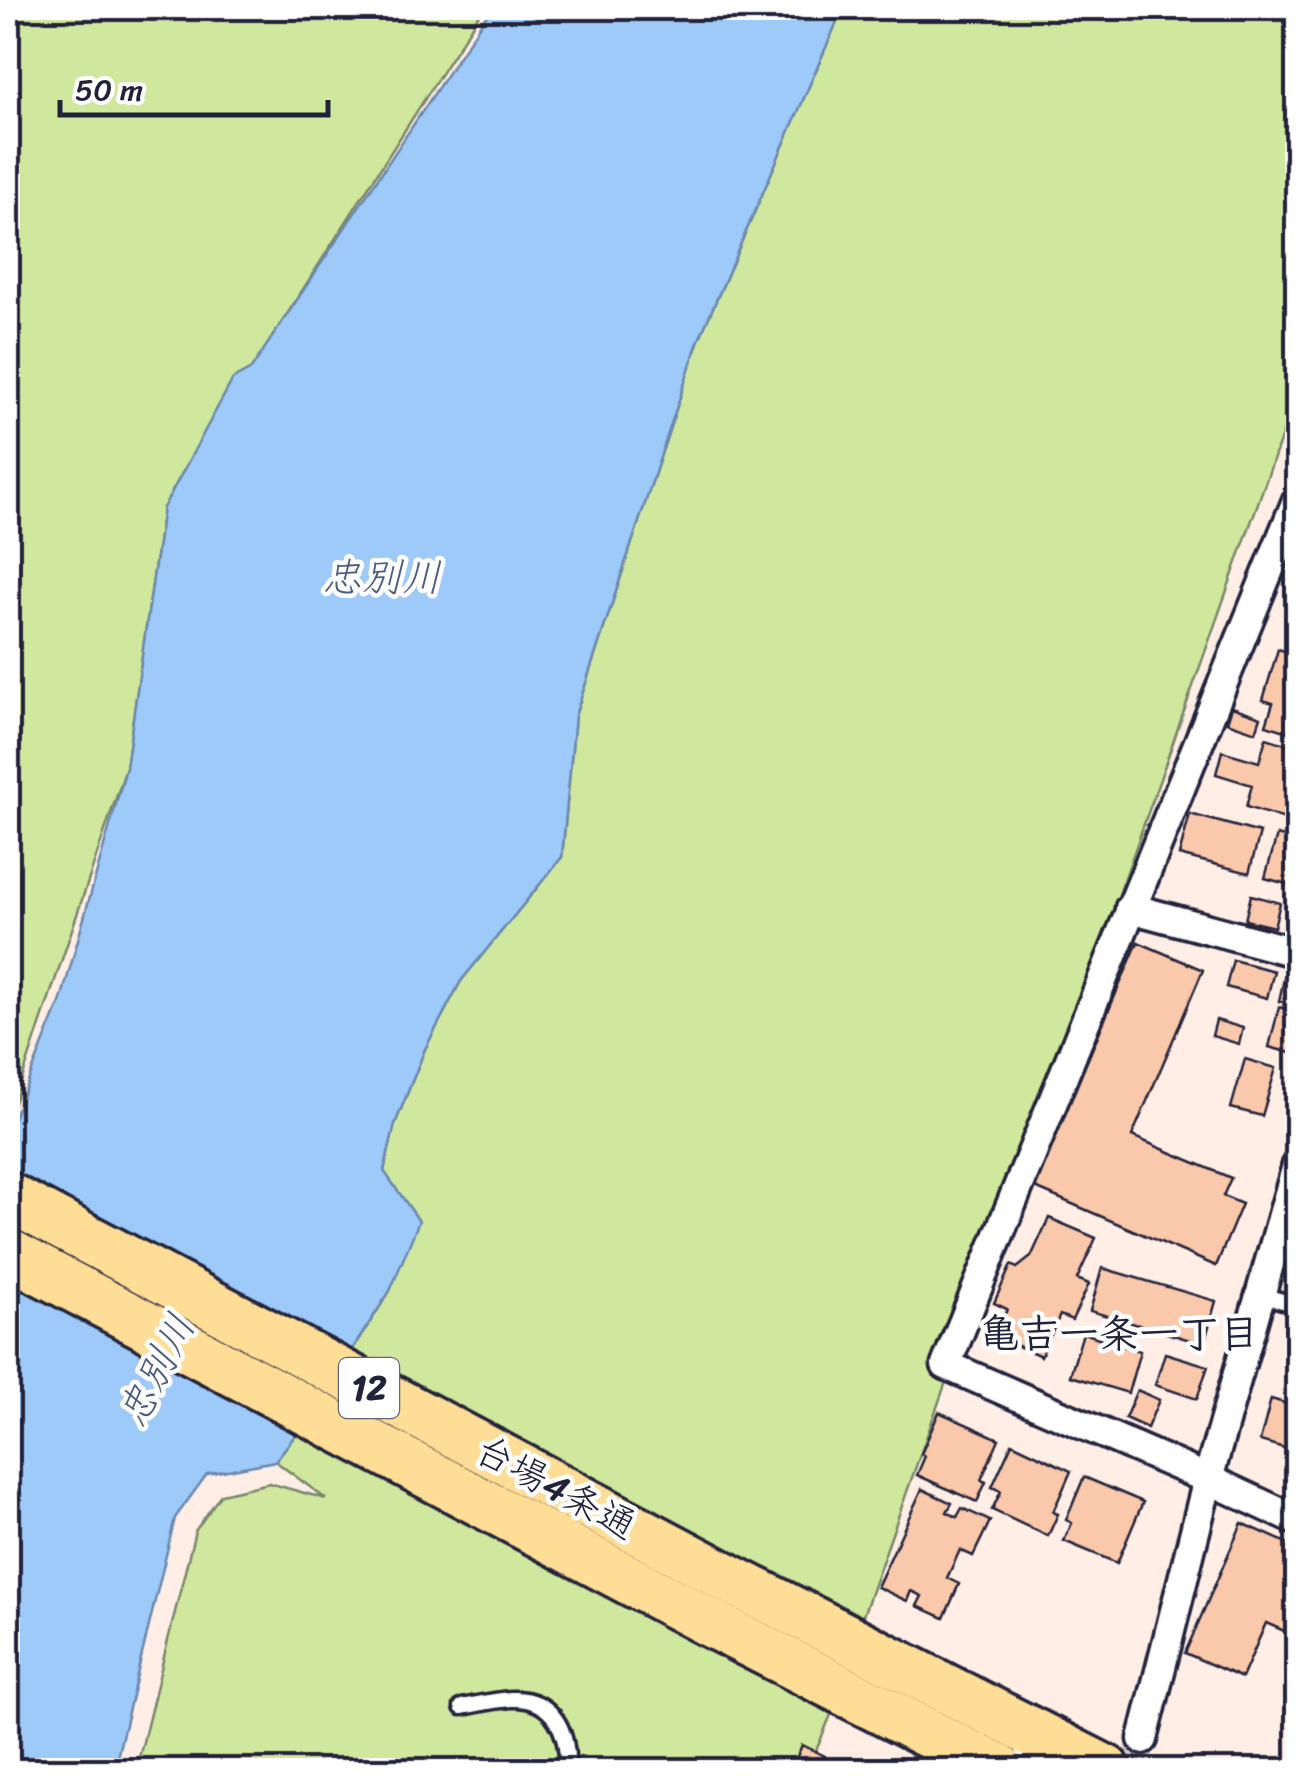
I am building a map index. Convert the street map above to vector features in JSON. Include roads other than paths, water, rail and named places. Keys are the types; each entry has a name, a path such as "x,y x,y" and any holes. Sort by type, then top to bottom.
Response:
{"highway":[{"name":"台場4条通","path":"8,1197 730,1579 1032,1758 1106,1770"},
{"name":"台場4条通","path":"8,1252 707,1622 1000,1770"}],"street":[{"path":"1298,498 946,1366 1298,1521"},
{"path":"1130,908 1298,953"},
{"path":"1143,1739 1208,1480 1298,1162"}],"lane":[{"path":"1260,1295 1298,1305"},
{"path":"462,1707 514,1699 539,1704 556,1719 564,1734 566,1770"}],"water":[{"name":"忠別川","path":"491,8 843,8 698,342 575,716 562,857 461,981 425,1049 395,1124 384,1171 419,1221 390,1291 304,1424 275,1461 207,1474 175,1518 114,1770 8,1770 8,1131 61,1000 126,768 163,508 233,379 251,369"}],"tunnel":[{"path":"1133,1770 1143,1739"}],"district":[{"name":"亀吉一条一丁目","path":"1119,1333"}]}
